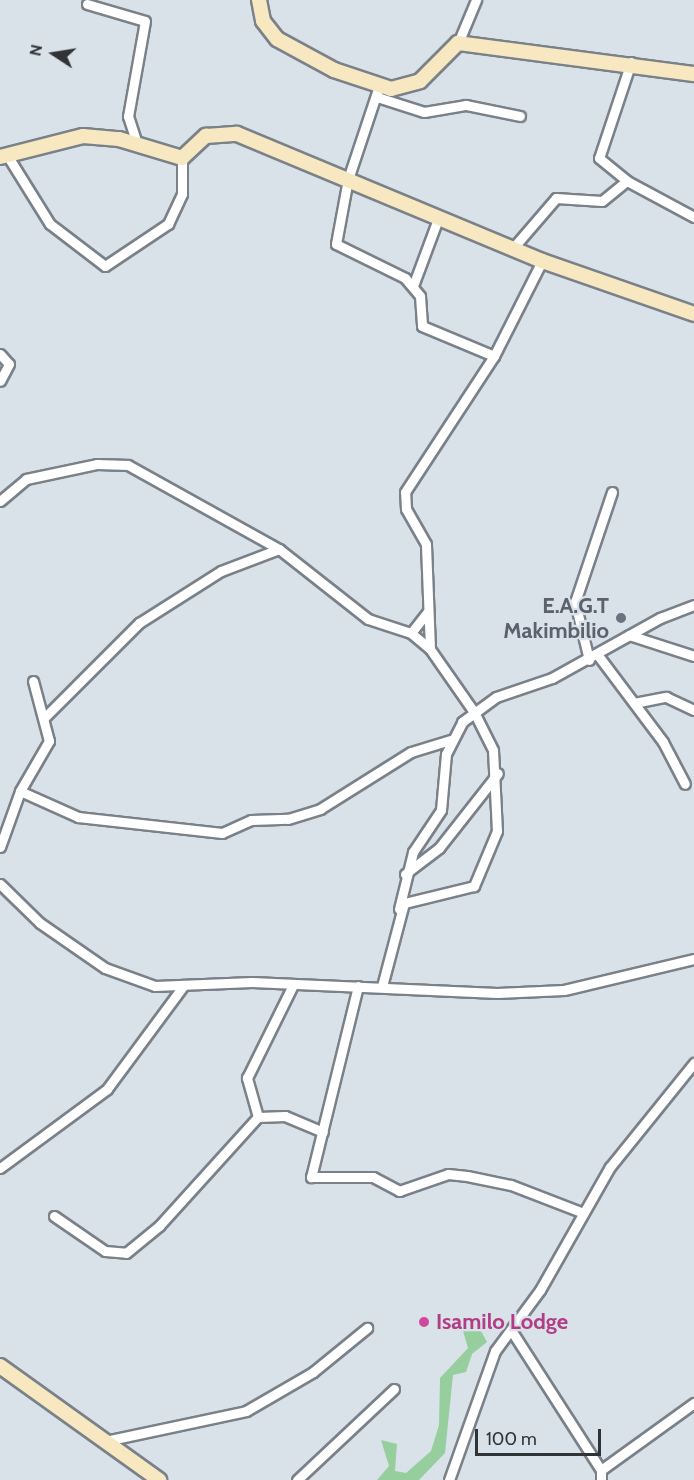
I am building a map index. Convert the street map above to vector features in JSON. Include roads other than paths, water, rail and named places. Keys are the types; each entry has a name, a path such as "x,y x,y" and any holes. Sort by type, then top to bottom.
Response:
{"street":[{"path":"259,0 263,21 277,39 378,92 424,112 466,105 520,116"},
{"path":"378,92 404,89 420,81 458,43 476,0"},
{"path":"87,4 145,21 128,116 137,143"},
{"path":"458,43 631,62 694,74"},
{"path":"631,62 599,158 627,181 694,216"},
{"path":"378,92 348,179 336,244 390,268 413,286"},
{"path":"182,158 214,133 237,134 439,216 542,261 694,314"},
{"path":"83,136 137,143 182,158 182,194 168,224 105,266 50,224 4,156 83,136"},
{"path":"513,248 556,198 602,201 627,181"},
{"path":"439,216 413,286 422,326 494,356"},
{"path":"430,650 426,544 406,509 405,492 494,356 542,261"},
{"path":"0,354 9,364 0,381"},
{"path":"0,501 26,478 120,463 144,471 279,549 374,623 411,633 430,650 474,712 498,773 498,831 474,886 461,893 412,898 399,911"},
{"path":"612,492 574,602 593,657 634,703 685,784"},
{"path":"45,717 139,623 221,571 279,549"},
{"path":"20,791 78,817 222,833 251,820 288,819 320,809 411,752 450,740 474,712 496,697 593,657 628,635 694,605"},
{"path":"411,633 428,610"},
{"path":"628,635 694,656"},
{"path":"0,847 20,791 46,752 45,717 33,681"},
{"path":"634,703 666,697 694,710"},
{"path":"382,987 405,874 418,839 441,810 450,740"},
{"path":"405,874 439,848 498,773"},
{"path":"0,884 40,923 118,977 184,985 564,990 694,959"},
{"path":"0,1168 107,1089 184,985"},
{"path":"258,1118 247,1078 293,985"},
{"path":"358,986 311,1177 373,1177 399,1191 448,1174 467,1176 512,1185 581,1212"},
{"path":"448,1480 471,1429 485,1371 512,1330 581,1212 643,1120 694,1063"},
{"path":"54,1216 105,1251 126,1253 159,1226 258,1118 285,1116 323,1132"},
{"path":"110,1440 246,1411 294,1385 367,1328"},
{"path":"512,1330 556,1408 601,1475 694,1403"},
{"path":"0,1366 110,1440 159,1480"},
{"path":"297,1480 394,1389"}],"place":[{"name":"E.A.G.T Makimbilio","path":"621,618"},
{"name":"Isamilo Lodge","path":"424,1322"}]}
